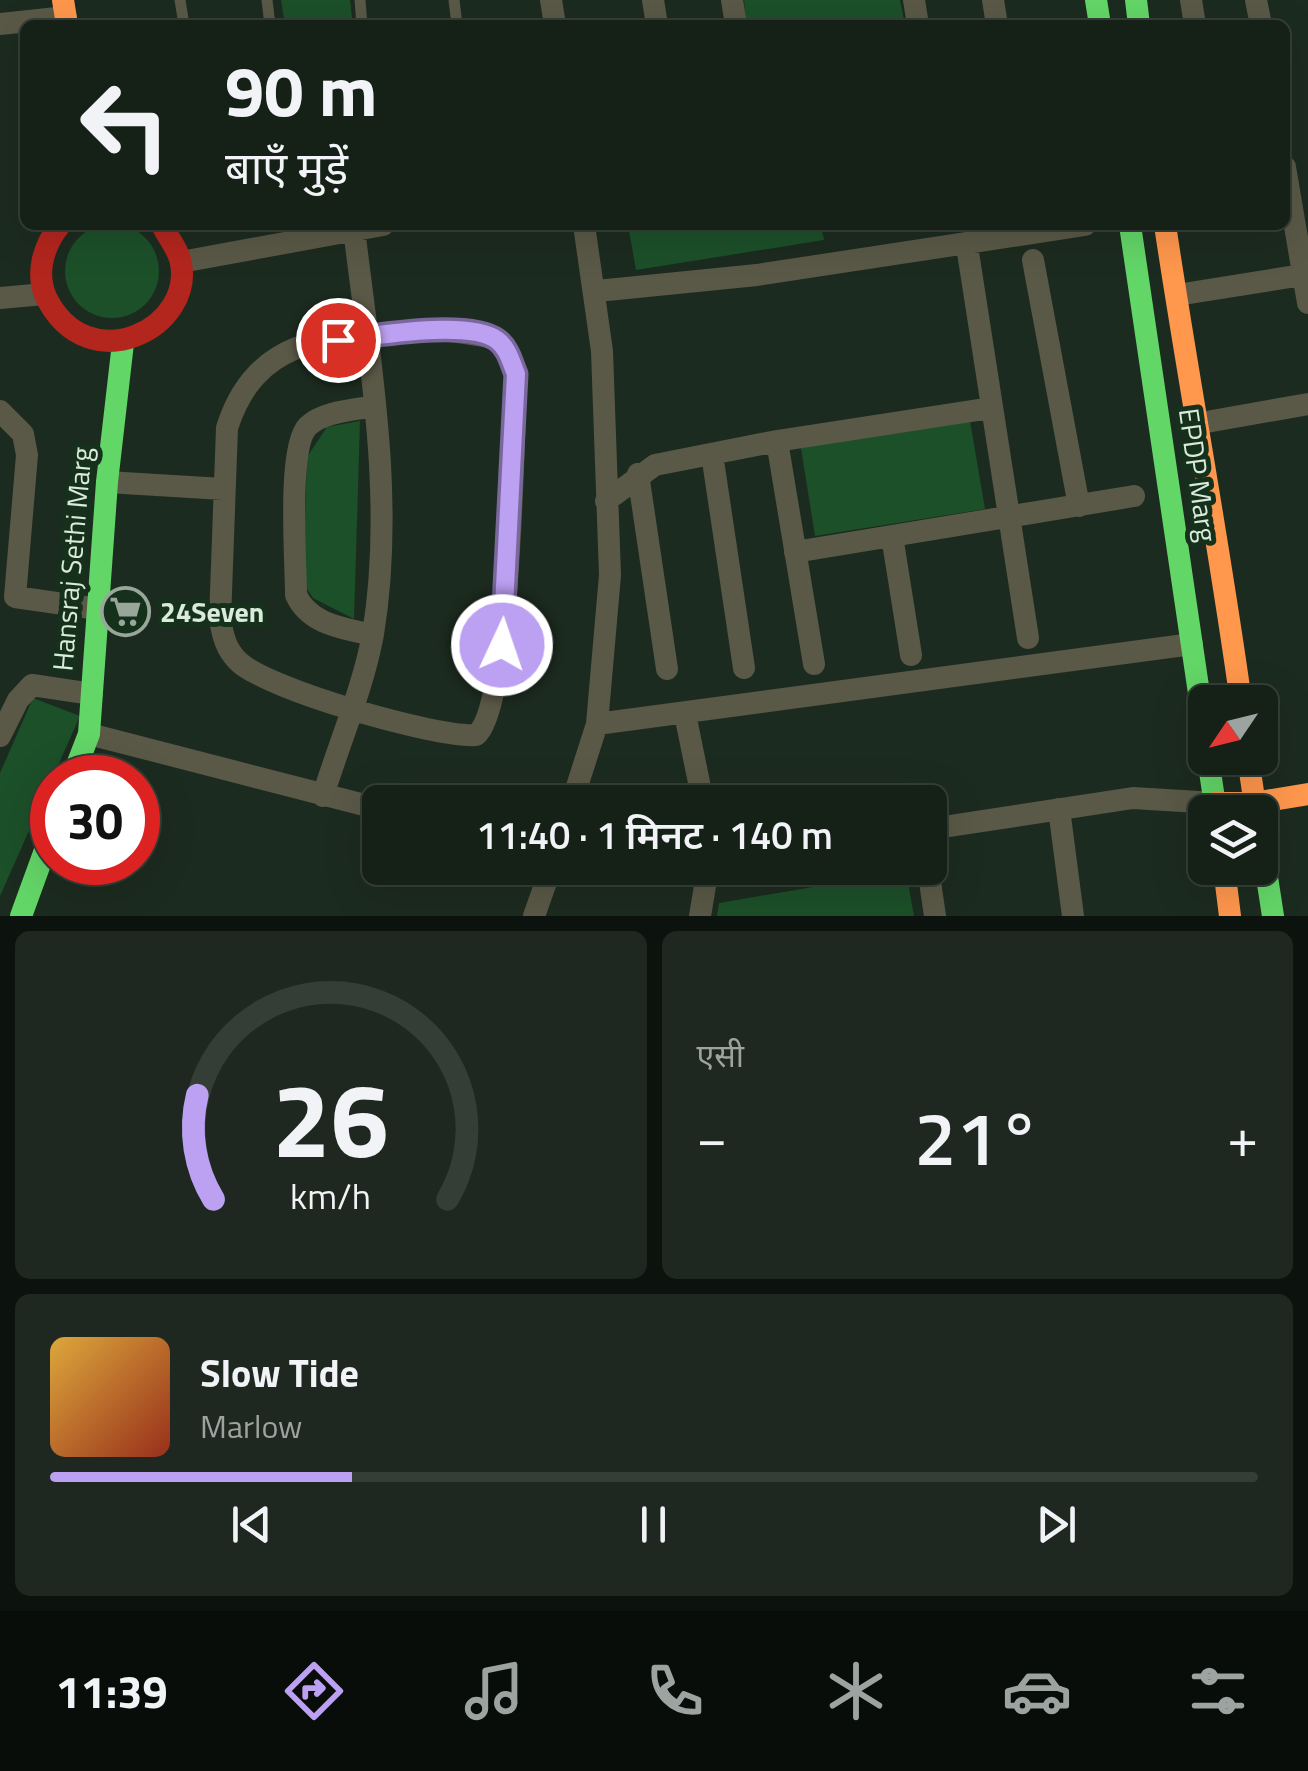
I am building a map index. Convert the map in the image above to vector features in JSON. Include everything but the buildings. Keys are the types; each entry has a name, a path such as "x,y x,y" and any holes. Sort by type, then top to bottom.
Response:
{"main road":[{"path":"57,230 44,250 40,274 44,294 66,327 103,343 124,342 162,323 174,305 181,262 166,230"},
{"name":"EPDP Marg","path":"1131,230 1198,685"},
{"name":"EPDP Marg","path":"1166,230 1195,424 1212,491 1239,685"},
{"name":"Hansraj Sethi Marg","path":"80,755 88,734 107,482 124,342"},
{"path":"1278,802 1308,794"},
{"path":"21,916 32,885"},
{"path":"1226,885 1230,916"},
{"path":"1268,885 1273,916"}],"street":[{"path":"26,20 65,14"},
{"path":"1290,193 1308,303"},
{"path":"181,262 354,230 375,406 380,512 372,635 322,796"},
{"path":"577,785 596,724 610,575 596,291 585,230"},
{"path":"596,291 757,275 1057,230"},
{"path":"967,246 1006,518 1028,638"},
{"path":"1033,260 1079,506"},
{"path":"1177,295 1306,275"},
{"path":"0,298 44,294"},
{"path":"444,330 496,338 508,353 515,390 502,645 488,721 476,735 466,736 350,708 254,674 236,660 225,642 220,620 223,489 227,428 236,400 252,376 275,355 308,344 367,337 444,330"},
{"path":"1195,424 1308,404"},
{"path":"372,635 325,623 302,607 296,595 297,485 298,448 310,424 375,406"},
{"path":"606,500 655,465 778,441 991,408"},
{"path":"0,411 24,434 27,455 8,596 98,609"},
{"path":"778,441 814,664"},
{"path":"712,454 744,668"},
{"path":"638,474 666,669"},
{"path":"107,482 223,489"},
{"path":"795,552 1134,496"},
{"path":"892,536 911,655"},
{"path":"596,724 1192,644"},
{"path":"0,736 18,700 32,685 92,694"},
{"path":"685,714 699,785"},
{"path":"88,734 362,806"},
{"path":"947,826 1132,798 1188,805"},
{"path":"1059,808 1074,916"},
{"path":"534,916 544,885"},
{"path":"700,916 705,885"},
{"path":"930,885 935,916"}],"green space":[{"path":"281,0 350,0 350,20 284,20"},
{"path":"744,0 900,0 904,20 746,20"},
{"path":"89,230 135,230 151,245 158,262 156,289 130,315 94,315 68,289 68,253"},
{"path":"629,230 822,230 824,240 636,270"},
{"path":"969,415 985,509 815,536 800,442"},
{"path":"360,421 354,619 313,598 303,583 307,457 327,427"},
{"path":"33,698 80,716 63,755 30,755 30,828 0,896 0,773"},
{"path":"824,885 908,885 914,916 717,916 719,903"}],"traffic: fast":[{"path":"1096,0 1099,20"},
{"path":"1136,0 1138,20"},
{"path":"1131,230 1198,685"},
{"path":"81,755 89,734 107,482 123,343"},
{"path":"1211,775 1213,795"},
{"path":"21,916 32,885"},
{"path":"1268,885 1273,916"}],"traffic: slow":[{"path":"63,0 66,20"},
{"path":"1166,230 1238,685"},
{"path":"1251,775 1253,795"},
{"path":"1278,799 1308,794"},
{"path":"1226,885 1230,916"}],"traffic: jam":[{"path":"57,230 43,259 41,278 46,297 65,323 87,337 112,341 136,336 157,324 173,306 181,284 180,259 165,230"}],"place":[{"name":"24Seven","path":"125,612"}],"route":[{"path":"338,340 444,330 475,332 496,338 508,353 516,374 502,645"}]}
